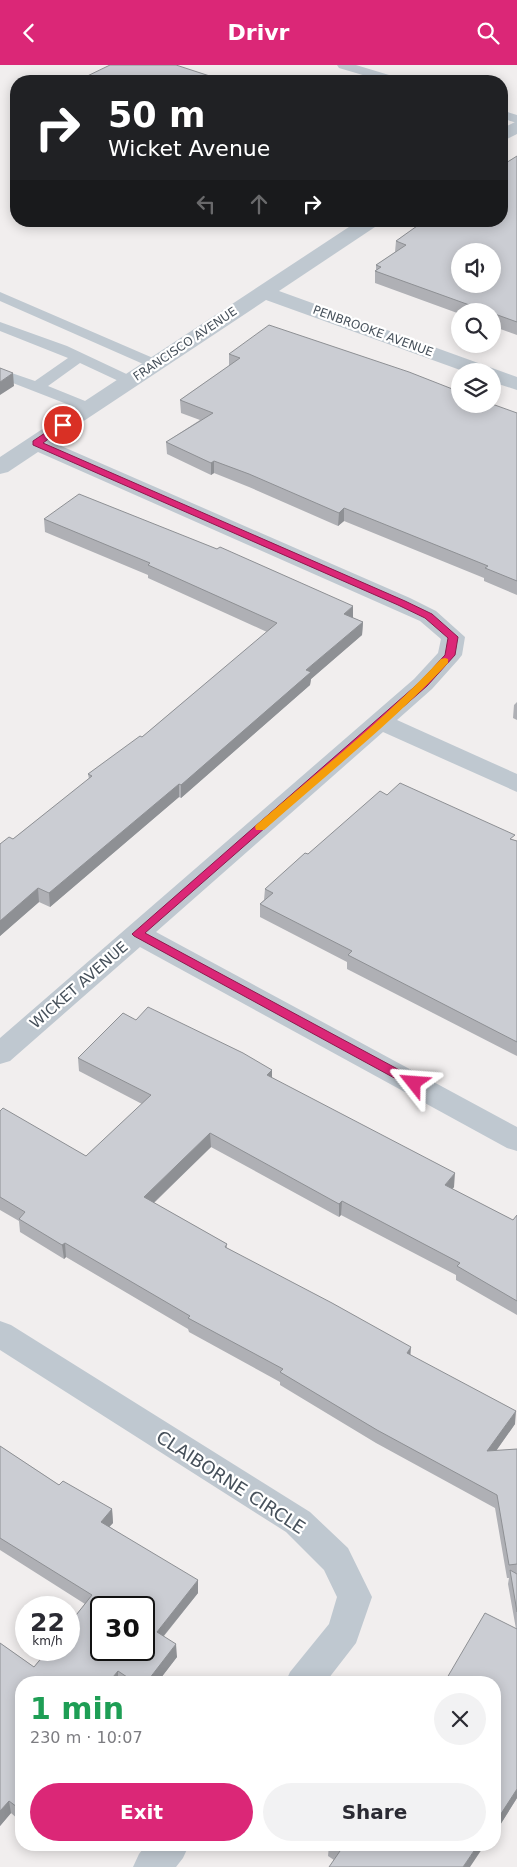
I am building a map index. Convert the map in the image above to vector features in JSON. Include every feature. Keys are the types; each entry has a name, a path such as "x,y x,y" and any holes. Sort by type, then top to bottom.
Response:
{"street":[{"name":"FRANCISCO AVENUE","path":"0,467 362,227"},
{"name":"PENBROOKE AVENUE","path":"264,291 460,363"},
{"path":"501,378 517,384"},
{"name":"WICKET AVENUE","path":"0,1054 381,723 423,684 450,655 453,637 428,616 402,603 36,443"},
{"path":"381,723 517,784"},
{"path":"138,934 517,1140"},
{"name":"CLAIBORNE CIRCLE","path":"0,1334 298,1522 336,1559 355,1597 344,1632 309,1676"},
{"path":"152,1867 165,1851"}],"lane":[{"path":"343,65 376,75"},
{"path":"0,295 155,364"},
{"path":"0,326 79,357 130,381"},
{"path":"37,387 79,357"},
{"path":"0,373 90,408"}],"building":[{"path":"110,65 176,65 207,75 89,75"},
{"path":"517,156 517,322 501,316 501,303 464,303 375,271 381,267 376,265 406,245 396,241 416,227 508,227 508,162"},
{"path":"269,325 409,372 451,388 451,413 501,413 501,407 517,413 517,581 485,568 488,566 344,508 339,513 249,474 214,461 211,463 166,442 213,413 180,400 240,358 229,354"},
{"path":"0,368 13,373 0,382"},
{"path":"79,494 217,549 220,547 353,606 344,614 363,622 306,670 311,672 181,785 179,784 49,893 38,888 0,921 0,844 9,837 13,839 92,776 88,774 140,736 142,737 277,623 148,565 150,563 44,519"},
{"path":"400,783 515,835 510,839 517,841 517,1042 348,955 352,951 260,904 273,893 265,889 305,853 308,854 380,791 387,795"},
{"path":"148,1007 243,1053 272,1070 267,1075 455,1173 445,1185 513,1220 517,1215 517,1301 457,1266 460,1263 342,1201 339,1204 210,1133 144,1197 227,1244 225,1247 411,1347 407,1353 516,1411 487,1451 517,1449 517,1564 509,1565 497,1495 377,1430 280,1372 283,1369 188,1318 190,1316 65,1243 62,1245 19,1219 25,1212 0,1197 0,1111 3,1108 86,1156 151,1095 78,1058 123,1013 136,1020"},
{"path":"0,1446 59,1485 63,1481 112,1509 101,1522 198,1580 157,1632 176,1644 151,1676 126,1676 118,1671 114,1676 15,1676 15,1806 9,1801 0,1811 0,1643 15,1654 15,1661 26,1661 34,1667 39,1661 80,1661 80,1610 90,1598 90,1661 155,1661 155,1596 91,1596 0,1538"},
{"path":"510,1570 517,1574 517,1612"},
{"path":"485,1613 517,1629 517,1789 501,1814 501,1676 448,1676"},
{"path":"340,1851 474,1851 463,1867 329,1867"}],"slow traffic":[{"path":"260,827 381,723 445,661"}],"route":[{"path":"63,425 36,443 402,603 428,616 453,637 450,655 423,684 381,723 138,934 414,1083"}]}
